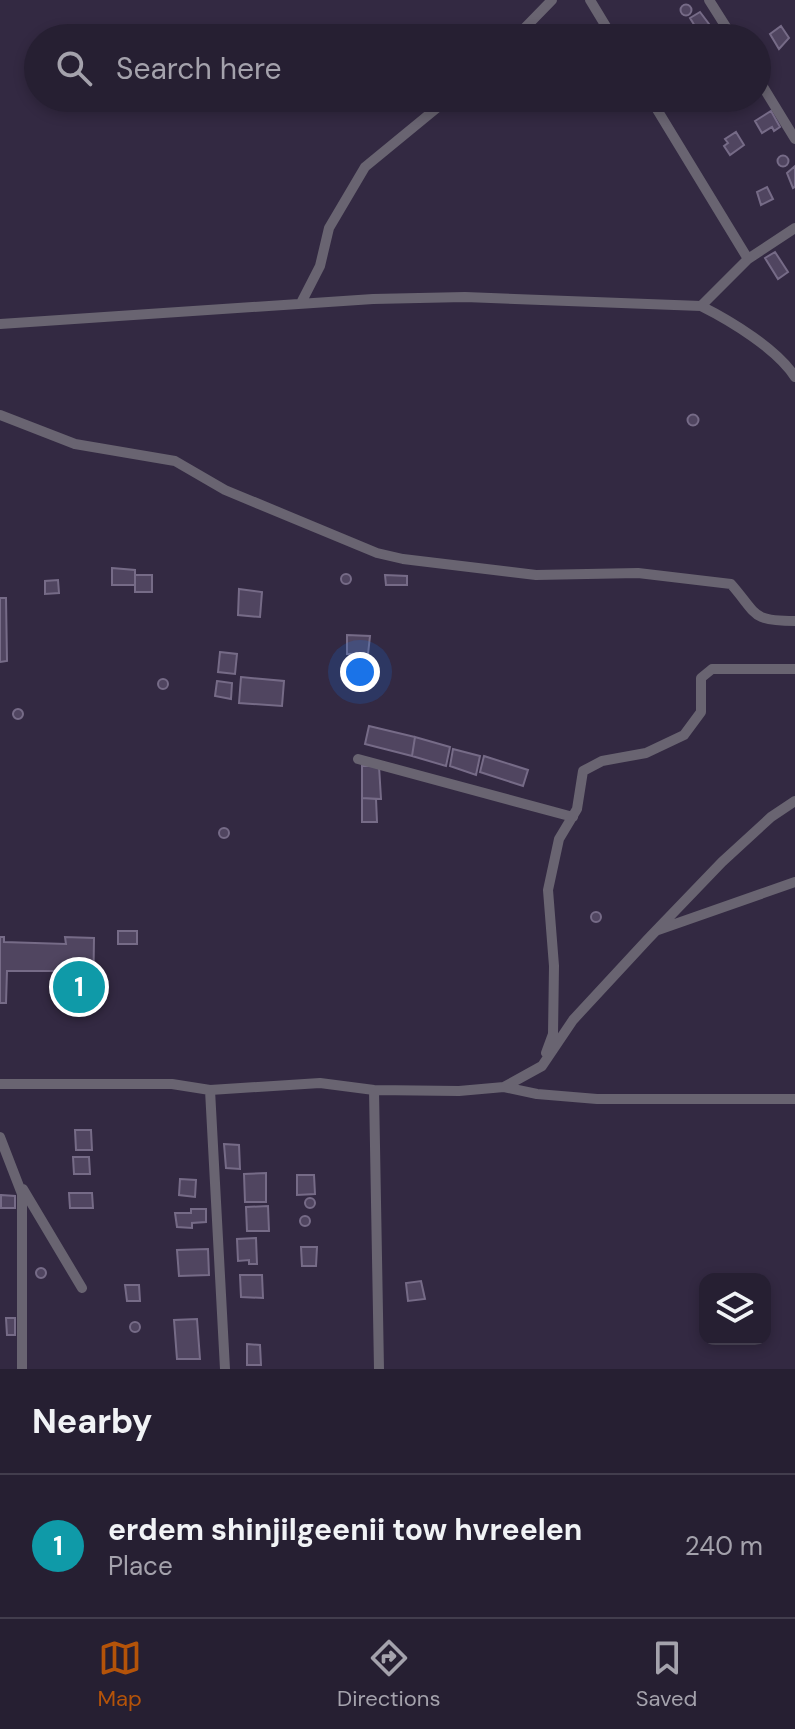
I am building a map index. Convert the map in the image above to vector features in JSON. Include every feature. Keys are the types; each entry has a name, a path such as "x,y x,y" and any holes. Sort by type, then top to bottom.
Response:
{"street":[{"path":"529,24 552,0"},
{"path":"590,0 605,24"},
{"path":"709,0 724,24"},
{"path":"771,100 795,139"},
{"path":"301,303 320,266 329,228 365,167 432,112"},
{"path":"659,112 748,259"},
{"path":"701,306 748,259 795,228"},
{"path":"0,324 301,303 465,297 701,306 723,316 787,365 795,377"},
{"path":"0,415 75,444 175,461 225,490 377,553 536,575 638,573 731,584 756,616 765,621 795,621"},
{"path":"542,1066 553,1034 554,966 548,890 559,839 577,809 583,771 602,761 646,753 684,735 701,712 701,678 712,669 795,669"},
{"path":"358,759 573,817"},
{"path":"504,1087 542,1066 573,1020 656,930 722,862 771,817 795,801"},
{"path":"656,930 795,882"},
{"path":"0,1084 172,1084 210,1090 320,1083 374,1090 459,1091 504,1087 537,1094 597,1099 795,1099"},
{"path":"210,1090 225,1369"},
{"path":"374,1090 379,1369"},
{"path":"0,1137 20,1184 82,1288"},
{"path":"20,1184 22,1369"}],"building":[{"path":"686,5 691,10 686,15 681,10"},
{"path":"700,12 709,24 694,24 690,18"},
{"path":"781,26 789,38 779,49 771,33"},
{"path":"771,111 780,127 774,131 772,127 762,133 755,121"},
{"path":"736,132 744,145 730,155 724,146 728,143 725,139"},
{"path":"783,156 788,161 783,166 778,161"},
{"path":"795,166 795,187 793,188 787,173"},
{"path":"767,187 773,199 761,205 757,192"},
{"path":"775,252 788,272 778,279 765,258"},
{"path":"693,415 698,420 693,425 688,420"},
{"path":"112,568 135,570 135,585 112,585"},
{"path":"346,574 351,579 346,584 341,579"},
{"path":"135,575 152,575 152,592 135,592"},
{"path":"385,575 407,576 407,585 386,585"},
{"path":"58,580 59,593 45,594 45,581"},
{"path":"239,589 262,592 260,617 238,615"},
{"path":"0,598 6,598 7,661 0,662"},
{"path":"347,635 370,636 368,654 347,654"},
{"path":"220,652 237,654 235,674 218,672"},
{"path":"241,677 284,681 282,706 239,703"},
{"path":"163,679 168,684 163,689 158,684"},
{"path":"217,681 232,683 231,699 215,696"},
{"path":"18,709 23,714 18,719 13,714"},
{"path":"369,726 415,737 412,756 365,744"},
{"path":"415,737 450,747 446,766 412,756"},
{"path":"453,749 480,756 476,775 450,766"},
{"path":"484,756 528,770 523,786 480,772"},
{"path":"362,766 379,766 381,799 362,798"},
{"path":"362,798 376,799 377,822 362,822"},
{"path":"224,828 229,833 224,838 219,833"},
{"path":"596,912 601,917 596,922 591,917"},
{"path":"118,931 137,931 137,944 118,944"},
{"path":"0,937 4,937 4,942 66,944 65,937 94,938 93,1005 65,1006 65,971 7,971 6,1003 0,1003"},
{"path":"75,1130 91,1130 92,1150 76,1150"},
{"path":"224,1144 239,1145 240,1169 226,1168"},
{"path":"73,1157 89,1157 90,1174 74,1174"},
{"path":"266,1173 266,1202 245,1202 244,1174"},
{"path":"297,1175 314,1175 315,1194 297,1195"},
{"path":"180,1179 196,1180 195,1197 179,1195"},
{"path":"69,1193 92,1193 93,1208 70,1208"},
{"path":"1,1195 15,1196 15,1208 1,1208"},
{"path":"310,1198 315,1203 310,1208 305,1203"},
{"path":"268,1206 269,1231 247,1231 246,1207"},
{"path":"191,1209 206,1209 206,1222 192,1223 192,1228 177,1227 175,1213 191,1213"},
{"path":"305,1216 310,1221 305,1226 300,1221"},
{"path":"256,1238 257,1264 249,1264 249,1260 238,1261 237,1239"},
{"path":"301,1247 317,1247 316,1266 302,1266"},
{"path":"208,1249 209,1275 179,1276 177,1250"},
{"path":"41,1268 46,1273 41,1278 36,1273"},
{"path":"240,1275 262,1275 263,1298 241,1297"},
{"path":"421,1281 425,1299 408,1301 406,1283"},
{"path":"125,1285 139,1285 140,1301 127,1301"},
{"path":"6,1318 15,1318 15,1335 7,1335"},
{"path":"197,1319 200,1359 177,1359 174,1320"},
{"path":"135,1322 140,1327 135,1332 130,1327"},
{"path":"247,1344 260,1345 261,1365 247,1365"}],"place":[{"name":"erdem shinjilgeenii tow hvreelen","path":"79,987"}]}
